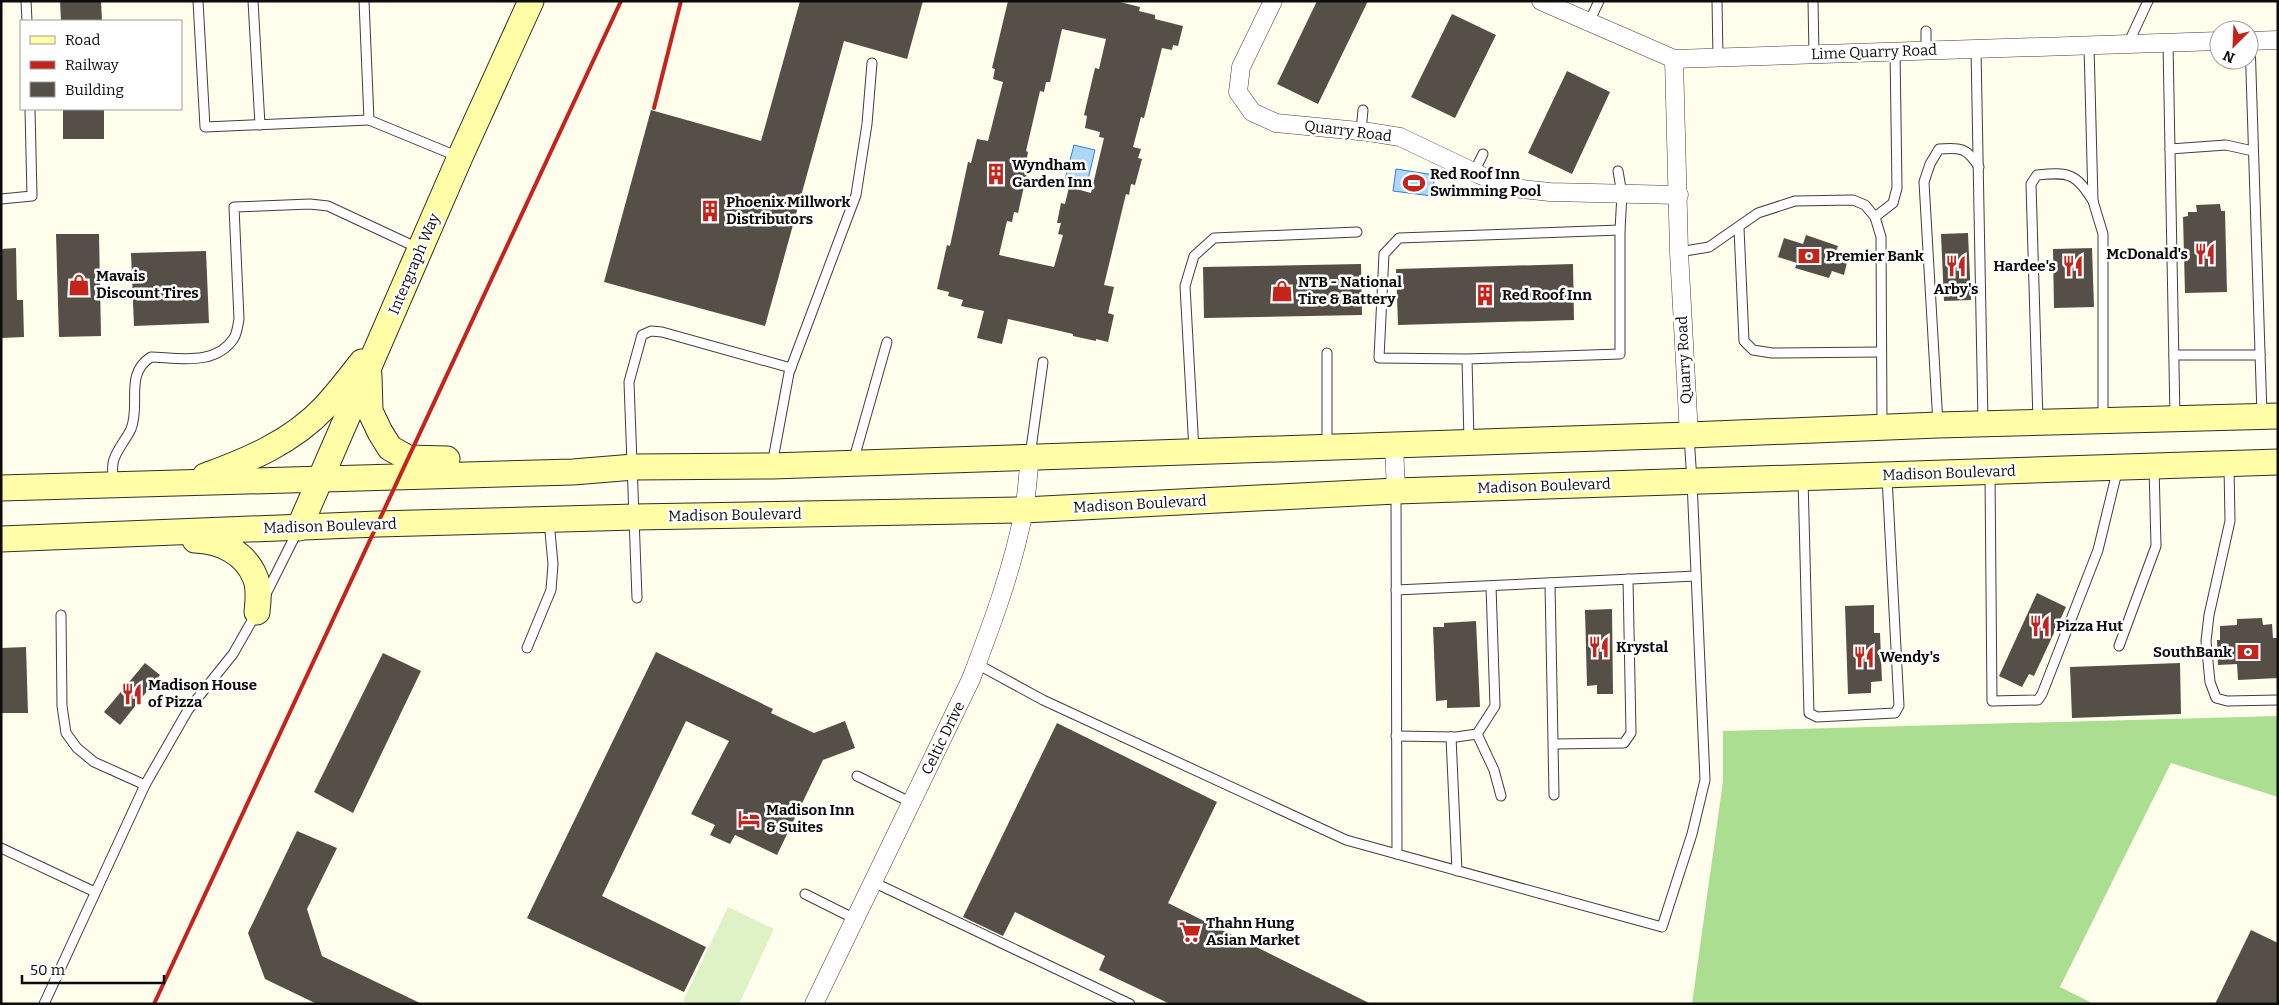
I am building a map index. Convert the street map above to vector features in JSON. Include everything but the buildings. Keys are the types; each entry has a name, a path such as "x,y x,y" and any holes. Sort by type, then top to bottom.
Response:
{"main road":[{"name":"Intergraph Way","path":"299,528 530,1"},
{"path":"185,483 242,462 267,450 300,430 325,408 383,335"},
{"path":"369,368 370,411 390,448 408,458 493,460 573,472"},
{"path":"1,488 573,472 634,467 772,466 1689,435 1882,426 2270,416"},
{"name":"Madison Boulevard","path":"1,540 548,519 1024,510 1396,491 1990,473 2278,462"},
{"path":"41,538 105,543 190,540 209,541 226,545 244,560 256,577 259,594 257,612"}],"street":[{"name":"Quarry Road","path":"1273,1 1241,67 1238,92 1252,112 1276,123 1361,131 1400,138 1512,188 1550,192 1679,195"},
{"name":"Lime Quarry Road","path":"1541,1 1674,59 2209,42"},
{"path":"2259,41 2278,40"},
{"name":"Quarry Road","path":"1674,59 1679,252 1689,435"},
{"path":"1394,445 1396,491"},
{"name":"Celtic Drive","path":"814,1004 977,664 1014,552 1024,510 1030,457"}],"lane":[{"path":"26,1 27,20"},
{"path":"198,1 205,127 369,120 460,157"},
{"path":"253,1 260,125"},
{"path":"364,1 369,120"},
{"path":"1589,22 1599,1"},
{"path":"1717,1 1718,58"},
{"path":"1813,1 1814,54"},
{"path":"2128,44 2148,1"},
{"path":"1926,31 1926,50"},
{"path":"2168,43 2175,419"},
{"path":"2089,46 2093,201"},
{"path":"1976,49 1983,423"},
{"path":"1876,216 1893,203 1897,188 1895,52"},
{"path":"772,466 791,368 856,195 867,124 872,63"},
{"path":"2250,70 2260,355 2270,416"},
{"path":"1,199 32,196 30,110"},
{"path":"1361,131 1363,110"},
{"path":"2170,149 2226,145 2253,151"},
{"path":"1938,425 1924,182 1930,164 1939,149 1957,147 1970,154 1979,167"},
{"path":"1474,172 1483,154"},
{"path":"1618,171 1622,194 1620,230 1620,354 1467,359 1379,358 1384,254 1399,238 1620,230"},
{"path":"2038,421 2031,184 2037,175 2061,173 2082,183 2093,201 2103,234 2103,420"},
{"path":"1679,252 1709,247 1758,213 1795,201 1853,200 1865,205 1876,216 1881,237 1882,426"},
{"path":"113,485 113,462 131,428 135,412 133,389 137,372 143,362 151,358 210,357 224,349 235,337 239,319 234,207 310,204 328,206 420,249"},
{"path":"1739,228 1744,341 1753,350 1772,353 1881,352"},
{"path":"1194,451 1185,286 1194,256 1214,238 1357,232"},
{"path":"637,598 634,467 629,382 642,335 651,330 662,332 791,368"},
{"path":"853,463 887,342"},
{"path":"1327,353 1327,447"},
{"path":"2174,354 2260,355"},
{"path":"1467,359 1469,442"},
{"path":"1030,457 1043,362"},
{"path":"977,664 1021,690 1346,840 1662,927 1692,834 1705,780 1689,435"},
{"path":"2229,464 2230,521 2209,615 2206,641 2210,682 2216,698 2227,701 2278,700"},
{"path":"2119,646 2156,546 2154,466"},
{"path":"1990,473 1992,701 2038,700 2098,550 2118,467"},
{"path":"1803,478 1809,713 1817,717 1895,714 1899,706 1887,475"},
{"path":"1396,491 1397,854"},
{"path":"527,648 552,590 553,564 548,519"},
{"path":"44,1004 145,785 188,710 233,654 257,612 299,528"},
{"path":"1396,590 1696,576"},
{"path":"1554,744 1624,743 1631,733 1628,579"},
{"path":"1550,583 1554,795"},
{"path":"1477,734 1495,706 1491,586"},
{"path":"61,615 62,706 66,733 77,748 94,762 145,785"},
{"path":"1396,736 1450,737 1477,734"},
{"path":"1477,734 1494,770 1501,796"},
{"path":"1450,737 1457,871"},
{"path":"857,776 912,802"},
{"path":"1,848 95,892"},
{"path":"873,882 1130,1004"},
{"path":"805,894 855,918"}],"green space":[{"path":"2278,716 2278,797 2171,763 2060,987 2094,1004 1692,1004 1723,781 1723,731"},
{"path":"728,907 774,929 739,1004 689,1004 683,1001"}],"water":[{"path":"1074,145 1095,150 1087,184 1065,179"},
{"name":"Red Roof Inn Swimming Pool","path":"1396,169 1435,175 1432,196 1393,191"}],"railway":[{"path":"154,1004 621,1"},
{"path":"654,108 681,1"}],"place":[{"name":"Wyndham Garden Inn","path":"996,174"},
{"name":"Red Roof Inn Swimming Pool","path":"1414,183"},
{"name":"Phoenix Millwork Distributors","path":"710,211"},
{"name":"McDonald's","path":"2205,254"},
{"name":"Premier Bank","path":"1809,256"},
{"name":"Arby's","path":"1956,266"},
{"name":"Hardee's","path":"2073,266"},
{"name":"Mavais Discount Tires","path":"79,285"},
{"name":"NTB - National Tire & Battery","path":"1282,291"},
{"name":"Red Roof Inn","path":"1485,295"},
{"name":"Pizza Hut","path":"2040,626"},
{"name":"Krystal","path":"1599,647"},
{"name":"SouthBank","path":"2248,652"},
{"name":"Wendy's","path":"1864,657"},
{"name":"Madison House of Pizza","path":"132,694"},
{"name":"Madison Inn & Suites","path":"749,819"},
{"name":"Thahn Hung Asian Market","path":"1190,932"}]}
